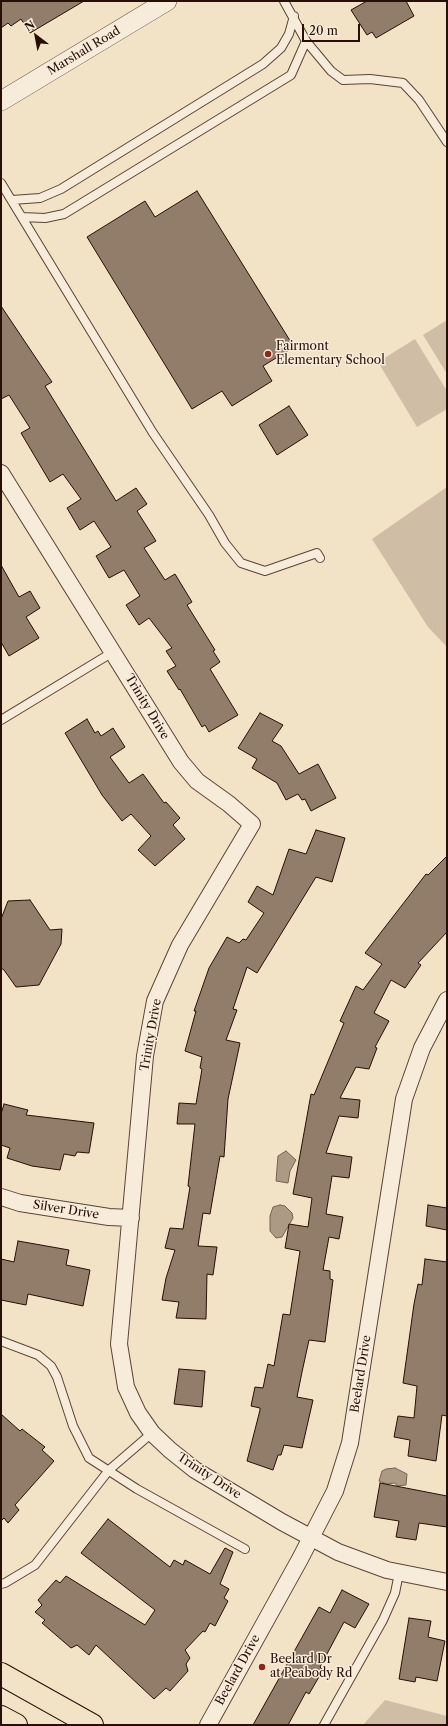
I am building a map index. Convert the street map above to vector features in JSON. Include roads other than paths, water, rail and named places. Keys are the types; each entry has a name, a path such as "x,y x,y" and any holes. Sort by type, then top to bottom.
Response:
{"main road":[{"path":"1,1674 92,1725"},
{"path":"1,1717 16,1725"}],"street":[{"name":"Marshall Road","path":"1,101 167,1"},
{"name":"Trinity Drive","path":"1,473 181,762 197,781 229,804 252,824 180,945 155,1001 145,1056 119,1344 126,1387 138,1413 152,1433 195,1470 282,1522 338,1552 387,1570 447,1582"},
{"name":"Beelard Drive","path":"208,1725 335,1491 350,1443 404,1099 422,1048 447,1000"},
{"name":"Silver Drive","path":"1,1197 20,1203 108,1217 131,1218"}],"lane":[{"path":"284,1 294,16 306,41 331,71 343,80 370,80 403,83 419,100 447,142"},
{"path":"12,200 40,198 61,189 263,64 281,48 289,34 294,16"},
{"path":"22,217 45,218 64,214 291,75 306,41"},
{"path":"1,183 153,433 209,515 225,543 242,563 266,571 312,554 317,553 320,558"},
{"path":"1,720 113,652"},
{"path":"1,1341 38,1355 51,1366 57,1377 73,1426 89,1458 137,1489 245,1549"},
{"path":"1,1584 6,1583 34,1565 109,1470 152,1433"},
{"path":"324,1725 383,1620 395,1593 399,1573"}],"place":[{"name":"Fairmont Elementary School","path":"268,354"},
{"name":"Beelard Dr at Peabody Rd","path":"262,1667"}]}
